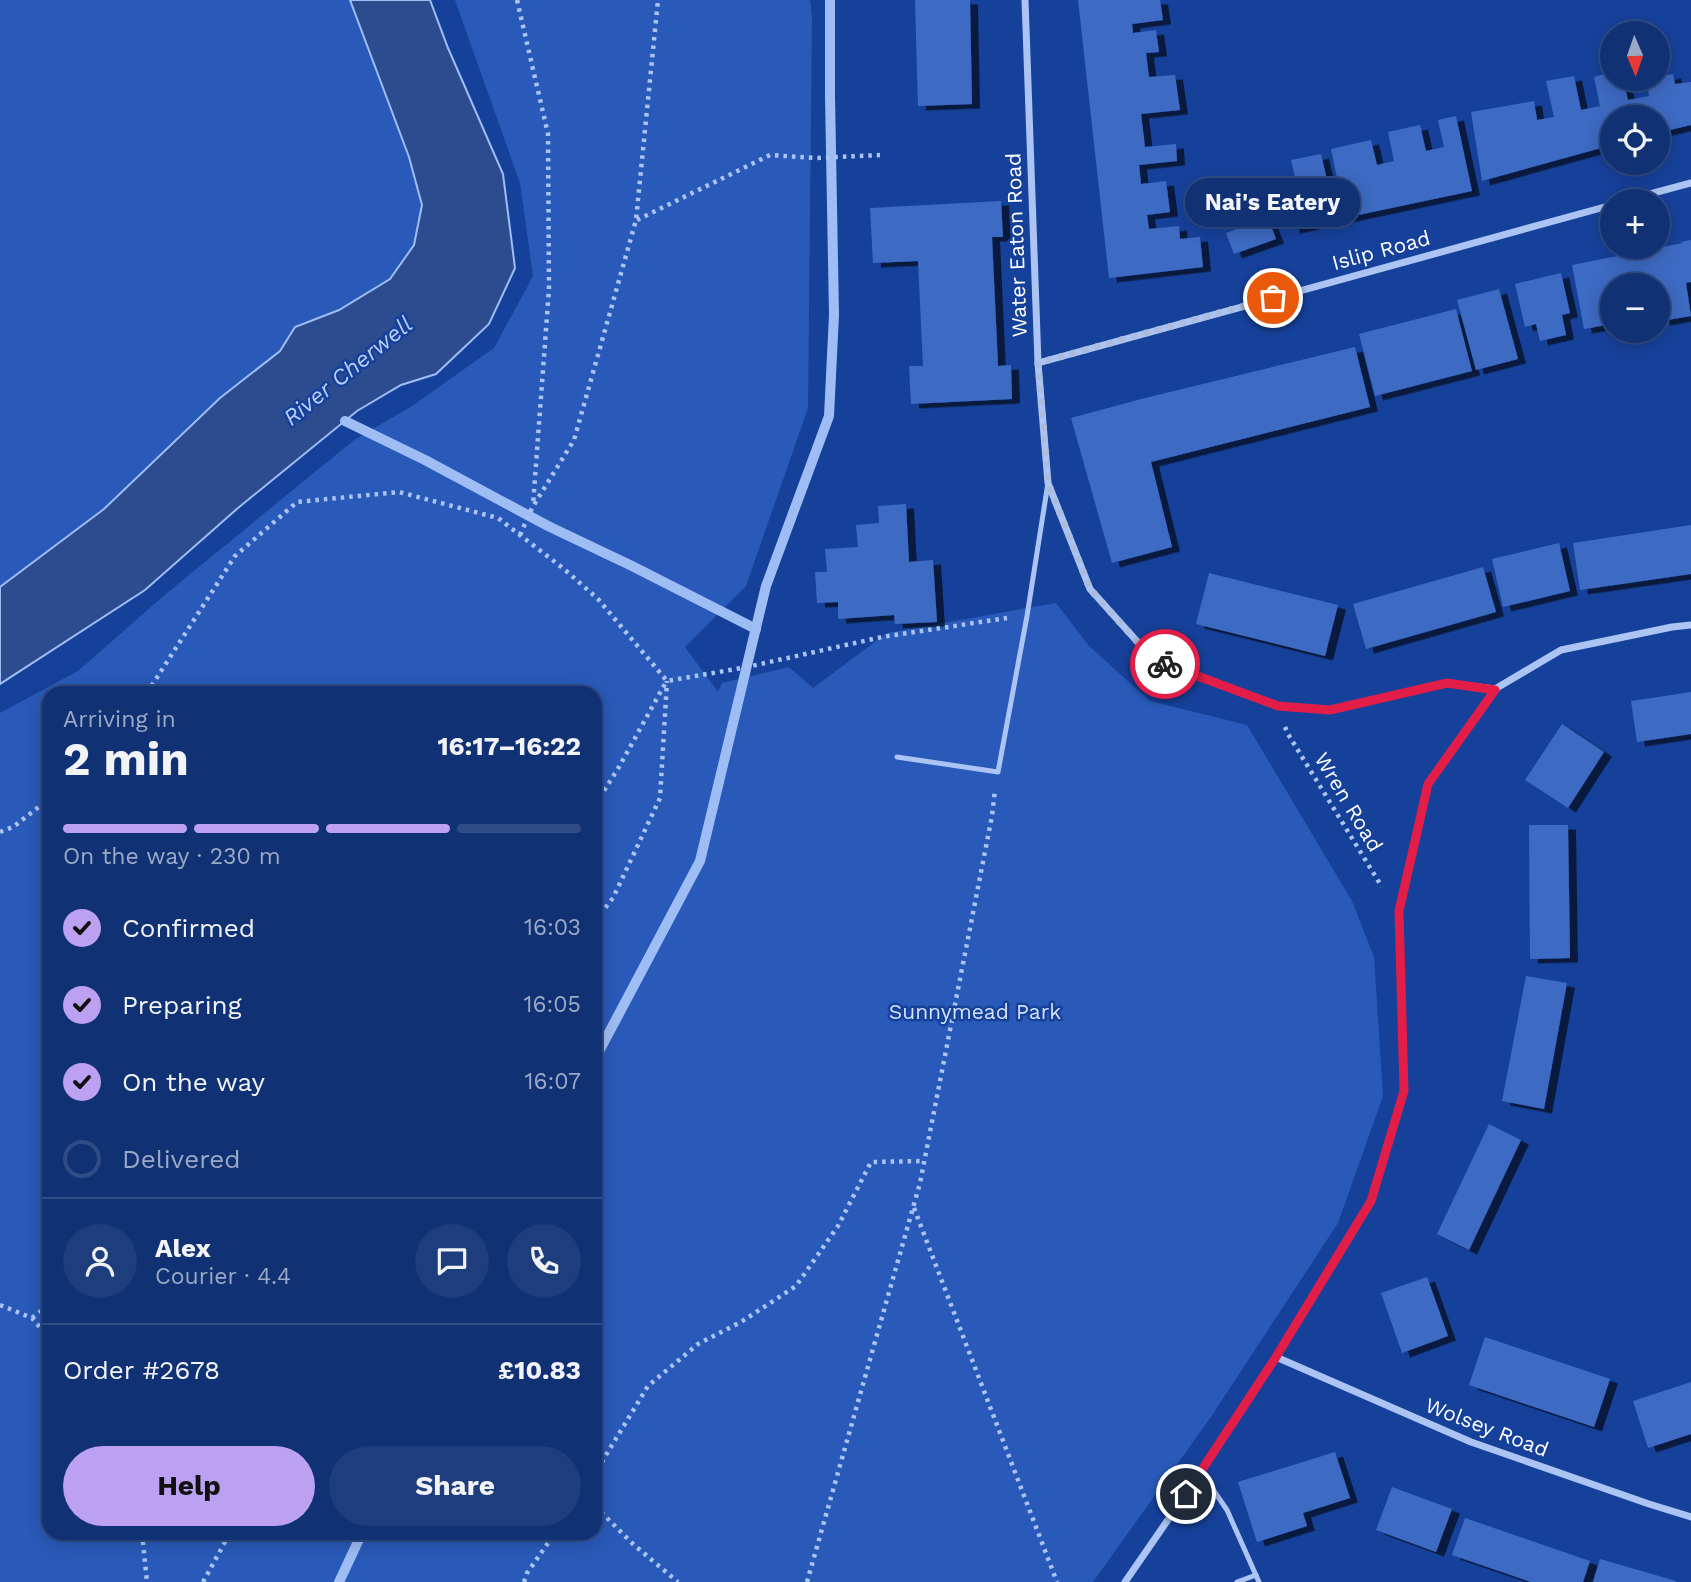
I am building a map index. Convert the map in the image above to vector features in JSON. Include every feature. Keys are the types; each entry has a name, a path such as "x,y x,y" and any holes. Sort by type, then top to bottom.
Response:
{"street":[{"name":"Water Eaton Road","path":"1025,0 1038,363 1048,483 1090,589 1152,658 1278,706 1330,710 1447,683 1495,690"},
{"path":"1669,189 1691,183"},
{"name":"Islip Road","path":"1038,363 1600,208"},
{"path":"1495,690 1561,650 1691,625"},
{"name":"Wren Road","path":"1125,1582 1276,1357 1371,1201 1404,1091 1399,911 1428,784 1495,690"},
{"name":"Wolsey Road","path":"1276,1357 1471,1442 1691,1517"}],"lane":[{"path":"897,757 998,772 1048,483"},
{"path":"1201,1472 1227,1510 1258,1582"},
{"path":"1237,1582 1256,1575"}],"path":[{"path":"517,0 548,134 549,289 532,507"},
{"path":"520,535 532,507 574,440 636,220 658,0"},
{"path":"636,220 770,155 815,158 880,155"},
{"path":"151,686 235,556 297,502 399,492 498,518 598,599 667,681 660,798 613,898 602,912"},
{"path":"667,681 747,667 881,636 1027,615"},
{"path":"602,794 667,681"},
{"name":"Wren Road","path":"1278,706 1288,734 1377,881 1399,911"},
{"path":"807,1582 920,1183 992,816 998,772"},
{"path":"0,832 13,827 42,804"},
{"path":"602,1462 648,1385 698,1344 741,1322 796,1286 838,1226 871,1162 923,1161"},
{"path":"913,1208 1057,1582"},
{"path":"0,1305 32,1318 42,1330"},
{"path":"32,1318 42,1310"},
{"path":"602,1513 633,1544 678,1582"},
{"path":"143,1540 147,1582"},
{"path":"204,1582 226,1540"},
{"path":"524,1582 527,1573 550,1540"}],"green space":[{"path":"0,0 350,0 409,157 422,205 414,245 391,279 339,310 295,327 280,351 220,398 104,509 0,587"},
{"name":"Sunnymead Park","path":"455,0 810,0 808,408 746,586 685,647 718,692 722,683 789,667 813,688 887,633 1056,603 1089,646 1150,701 1247,725 1352,901 1374,957 1383,1096 1338,1223 1211,1417 1093,1582 0,1582 0,713 42,690 42,1540 602,1540 602,686 50,686 78,671 167,593 354,440 412,406 494,348 533,276 520,183"}],"water":[{"name":"River Cherwell","path":"350,0 430,0 503,174 515,268 489,324 436,374 401,385 357,411 238,508 145,590 0,684 0,587 104,509 220,398 280,351 295,327 339,310 390,279 414,245 422,205 409,157"}],"building":[{"path":"915,0 970,0 972,104 918,106"},
{"path":"1078,0 1160,0 1163,20 1132,24 1133,33 1156,30 1159,52 1146,53 1149,77 1175,75 1180,110 1141,114 1145,147 1176,144 1177,161 1139,165 1141,184 1166,181 1170,212 1147,215 1149,229 1179,226 1180,239 1200,237 1203,267 1109,278"},
{"path":"1673,74 1675,84 1691,82 1691,125 1670,130 1670,105 1600,106 1594,77 1600,75 1600,91 1626,91 1628,100 1649,96 1648,91 1670,91 1670,75"},
{"path":"1574,76 1581,110 1600,106 1600,148 1482,181 1471,112 1534,101 1537,120 1554,117 1546,81"},
{"path":"1456,116 1472,191 1292,229 1284,193 1298,190 1291,160 1321,154 1327,180 1337,178 1331,149 1371,140 1377,165 1394,161 1388,132 1420,125 1426,151 1444,147 1438,120"},
{"path":"1001,201 1003,237 992,237 998,366 1011,365 1012,399 911,404 909,366 923,366 918,261 873,263 870,208"},
{"path":"1268,218 1276,239 1234,254 1226,233"},
{"path":"1691,240 1691,282 1686,283 1691,316 1670,320 1670,273 1600,273 1600,326 1584,329 1572,265 1602,259 1670,259 1670,246 1683,243 1680,242"},
{"path":"1561,273 1570,313 1562,315 1566,335 1540,341 1536,324 1525,327 1515,284"},
{"path":"1499,289 1518,359 1476,370 1457,300"},
{"path":"1456,309 1472,371 1375,396 1359,334"},
{"path":"1355,347 1370,407 1151,462 1172,547 1112,563 1071,418"},
{"path":"906,504 909,562 933,560 937,622 895,624 894,615 838,619 838,602 817,603 815,572 827,572 825,549 858,547 856,525 879,523 878,506"},
{"path":"1691,525 1691,574 1580,590 1573,543"},
{"path":"1559,543 1570,591 1503,607 1492,559"},
{"path":"1483,567 1496,612 1366,649 1353,604"},
{"path":"1209,573 1338,605 1325,656 1196,624"},
{"path":"1691,692 1691,734 1637,742 1631,701"},
{"path":"1562,724 1604,752 1568,808 1525,780"},
{"path":"1529,825 1568,825 1570,958 1530,959"},
{"path":"1526,976 1567,983 1544,1109 1502,1101"},
{"path":"1489,1124 1521,1140 1469,1250 1437,1234"},
{"path":"1427,1277 1448,1336 1402,1353 1381,1293"},
{"path":"1485,1337 1610,1379 1594,1427 1469,1385"},
{"path":"1691,1382 1691,1434 1648,1448 1633,1401"},
{"path":"1335,1452 1350,1498 1303,1513 1307,1526 1257,1542 1238,1482"},
{"path":"1392,1487 1452,1509 1436,1552 1376,1530"},
{"path":"1465,1518 1590,1561 1583,1582 1531,1582 1452,1555"},
{"path":"1600,1559 1676,1581 1676,1582 1593,1582"}],"waterway":[{"path":"602,1046 700,861 766,586 829,416 834,315 830,0"},
{"path":"345,421 756,629"},
{"path":"339,1582 359,1540"}],"way so far":[{"path":"1165,664 1152,658 1090,589 1048,483 1038,363 1273,298"}],"place":[{"name":"Nai's Eatery","path":"1273,298"}],"route":[{"path":"1165,664 1278,706 1330,710 1447,683 1495,690 1428,784 1399,911 1404,1091 1371,1201 1276,1357 1186,1494"}]}
